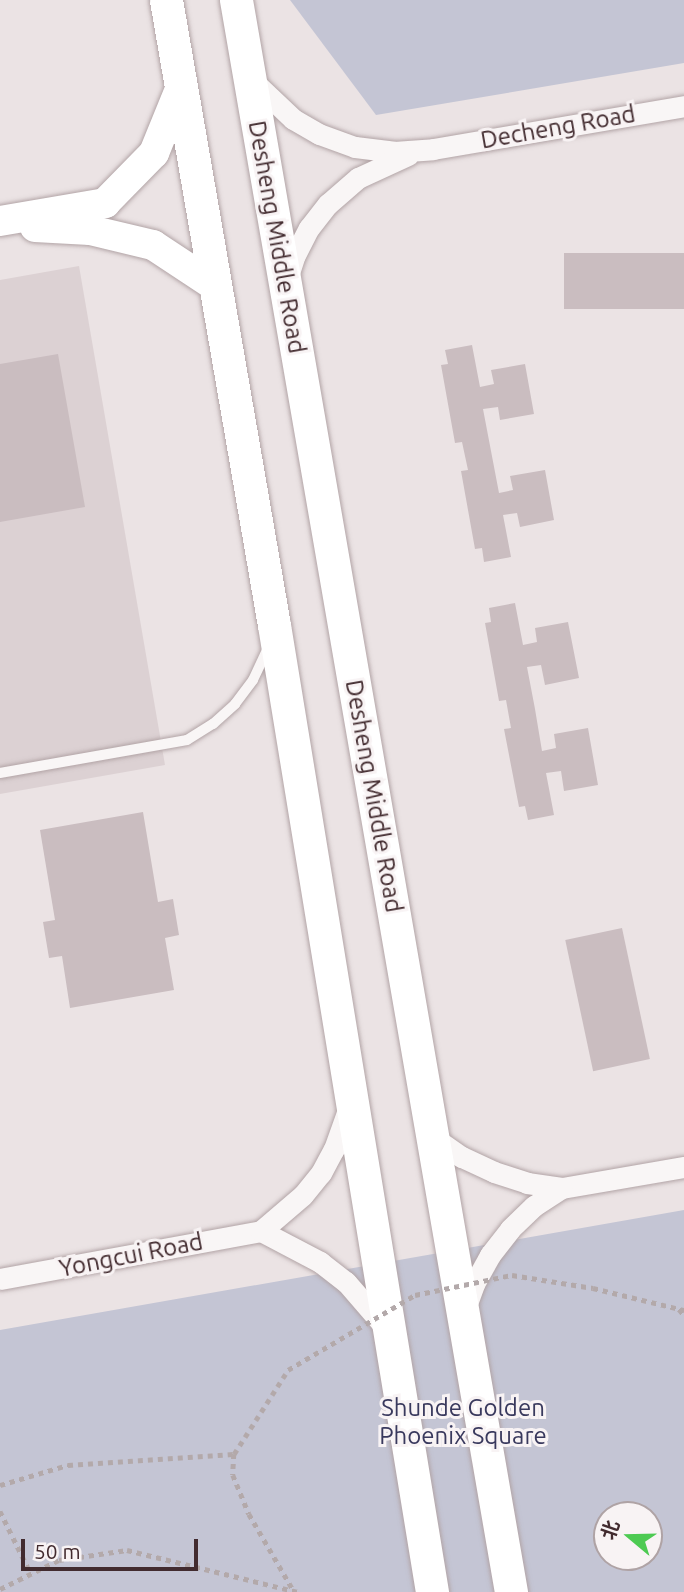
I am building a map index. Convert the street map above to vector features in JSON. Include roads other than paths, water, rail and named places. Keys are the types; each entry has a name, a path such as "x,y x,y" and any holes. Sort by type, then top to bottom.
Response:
{"main road":[{"path":"166,0 274,625 432,1592"},
{"name":"Desheng Middle Road","path":"236,0 511,1592"}],"street":[{"name":"Decheng Road","path":"250,76 269,100 292,119 319,134 368,149 394,152 433,149 684,106"},
{"path":"0,223 105,203 154,153 180,89"},
{"name":"Decheng Road","path":"285,284 295,255 309,228 328,204 358,178 382,165 433,149"},
{"path":"0,223 90,230 153,245 215,286"},
{"path":"351,1097 345,1124 321,1173 284,1214 261,1231 320,1262 346,1282 390,1332"},
{"path":"433,1137 462,1157 494,1172 527,1183 562,1188 684,1167"},
{"path":"463,1315 474,1284 489,1255 510,1228 534,1206 562,1188"},
{"name":"Yongcui Road","path":"0,1279 261,1231"}],"lane":[{"path":"0,773 187,740 213,724 235,704 253,680 266,653 274,625"}],"park label":[{"name":"Shunde Golden Phoenix Square","path":"463,1422"}]}
